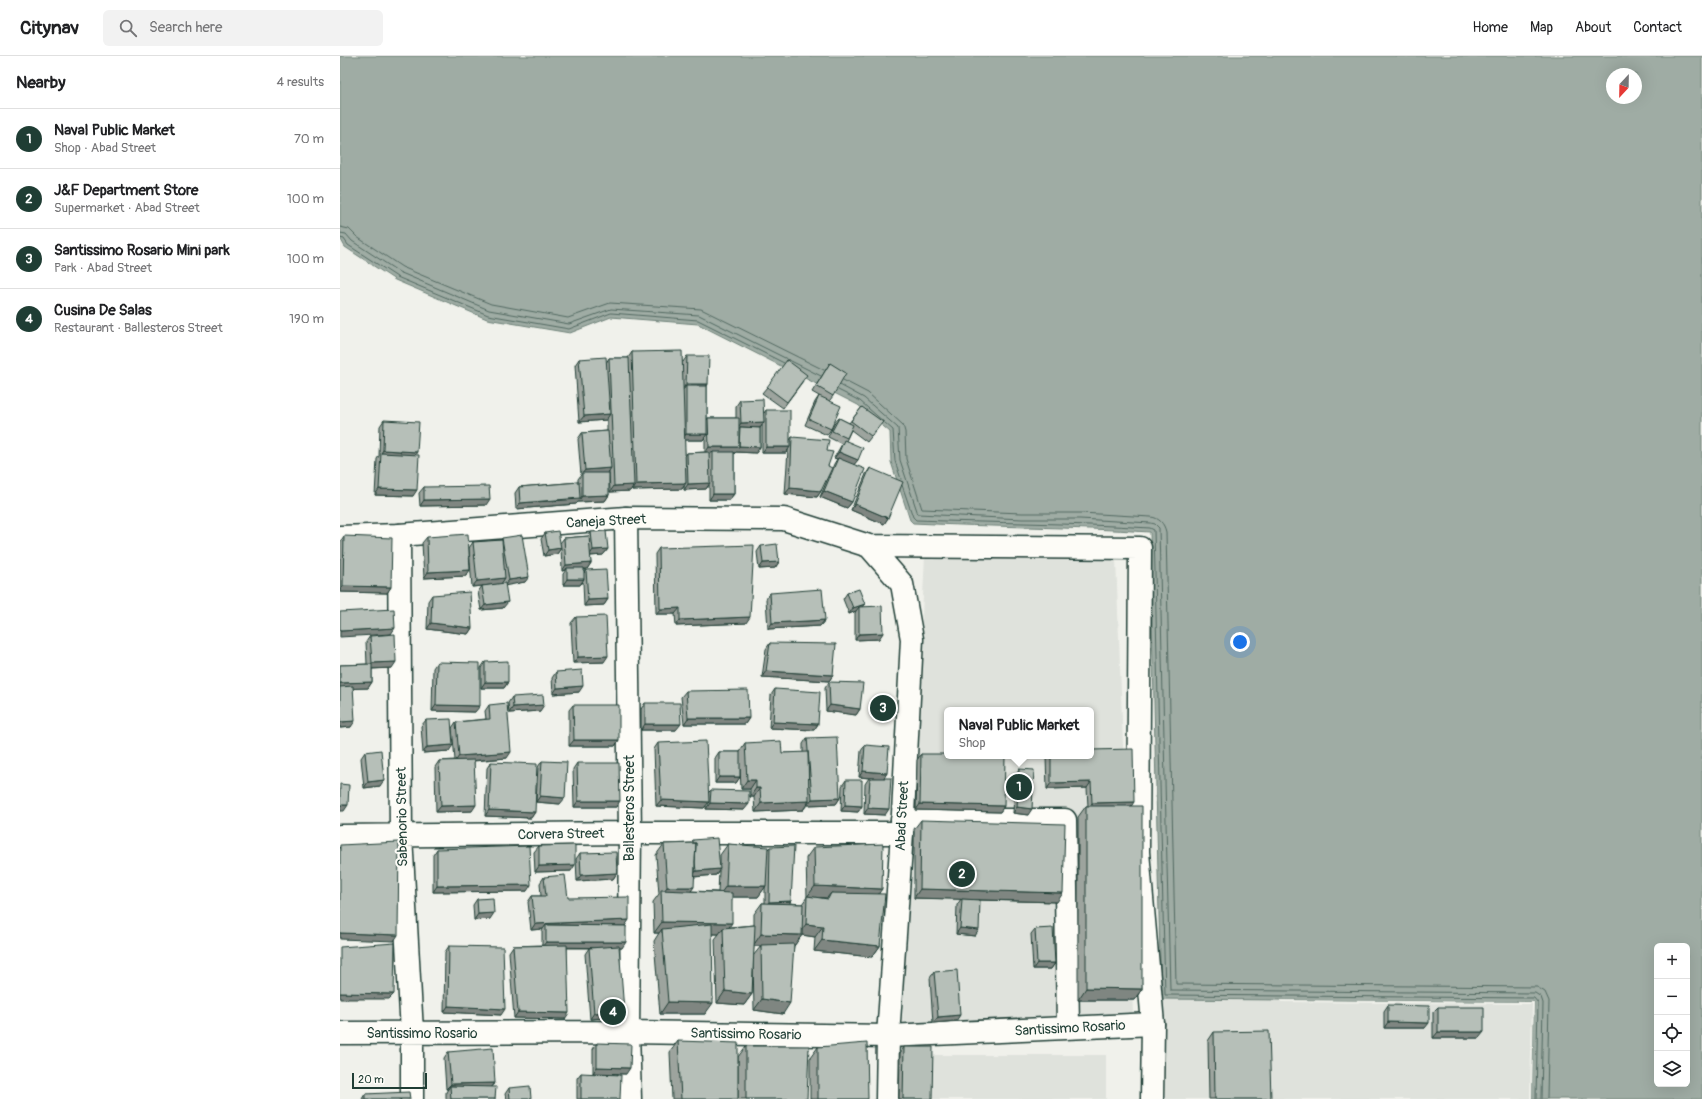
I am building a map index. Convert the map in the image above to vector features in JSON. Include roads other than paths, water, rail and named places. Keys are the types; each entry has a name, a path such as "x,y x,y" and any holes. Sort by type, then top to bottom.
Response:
{"street":[{"name":"Caneja Street","path":"340,537 399,535 626,518 784,519 869,546"},
{"name":"Ballesteros Street","path":"626,518 630,833 628,1032 630,1099"},
{"name":"Sabenorio Street","path":"399,535 401,836 412,1032 412,1099"},
{"name":"Abad Street","path":"869,546 902,584 912,639 902,826 888,1036 887,1099"},
{"path":"869,546 1140,548 1138,852 1153,1024 1152,1099"},
{"name":"Corvera Street","path":"340,836 630,833 1065,820 1068,1028"},
{"name":"Santissimo Rosario","path":"340,1033 628,1032 888,1036 1153,1024"}],"water":[{"path":"340,56 1702,56 1702,1099 1532,1099 1534,1002 1161,999 1150,532 913,523 910,520 891,462 890,432 858,405 698,324 611,317 570,333 487,319 395,280 345,247 340,238"}],"place":[{"name":"Santissimo Rosario Mini park","path":"883,708"},
{"name":"Naval Public Market","path":"1019,787"},
{"name":"J&F Department Store","path":"962,874"},
{"name":"Cusina De Salas","path":"613,1012"}]}
